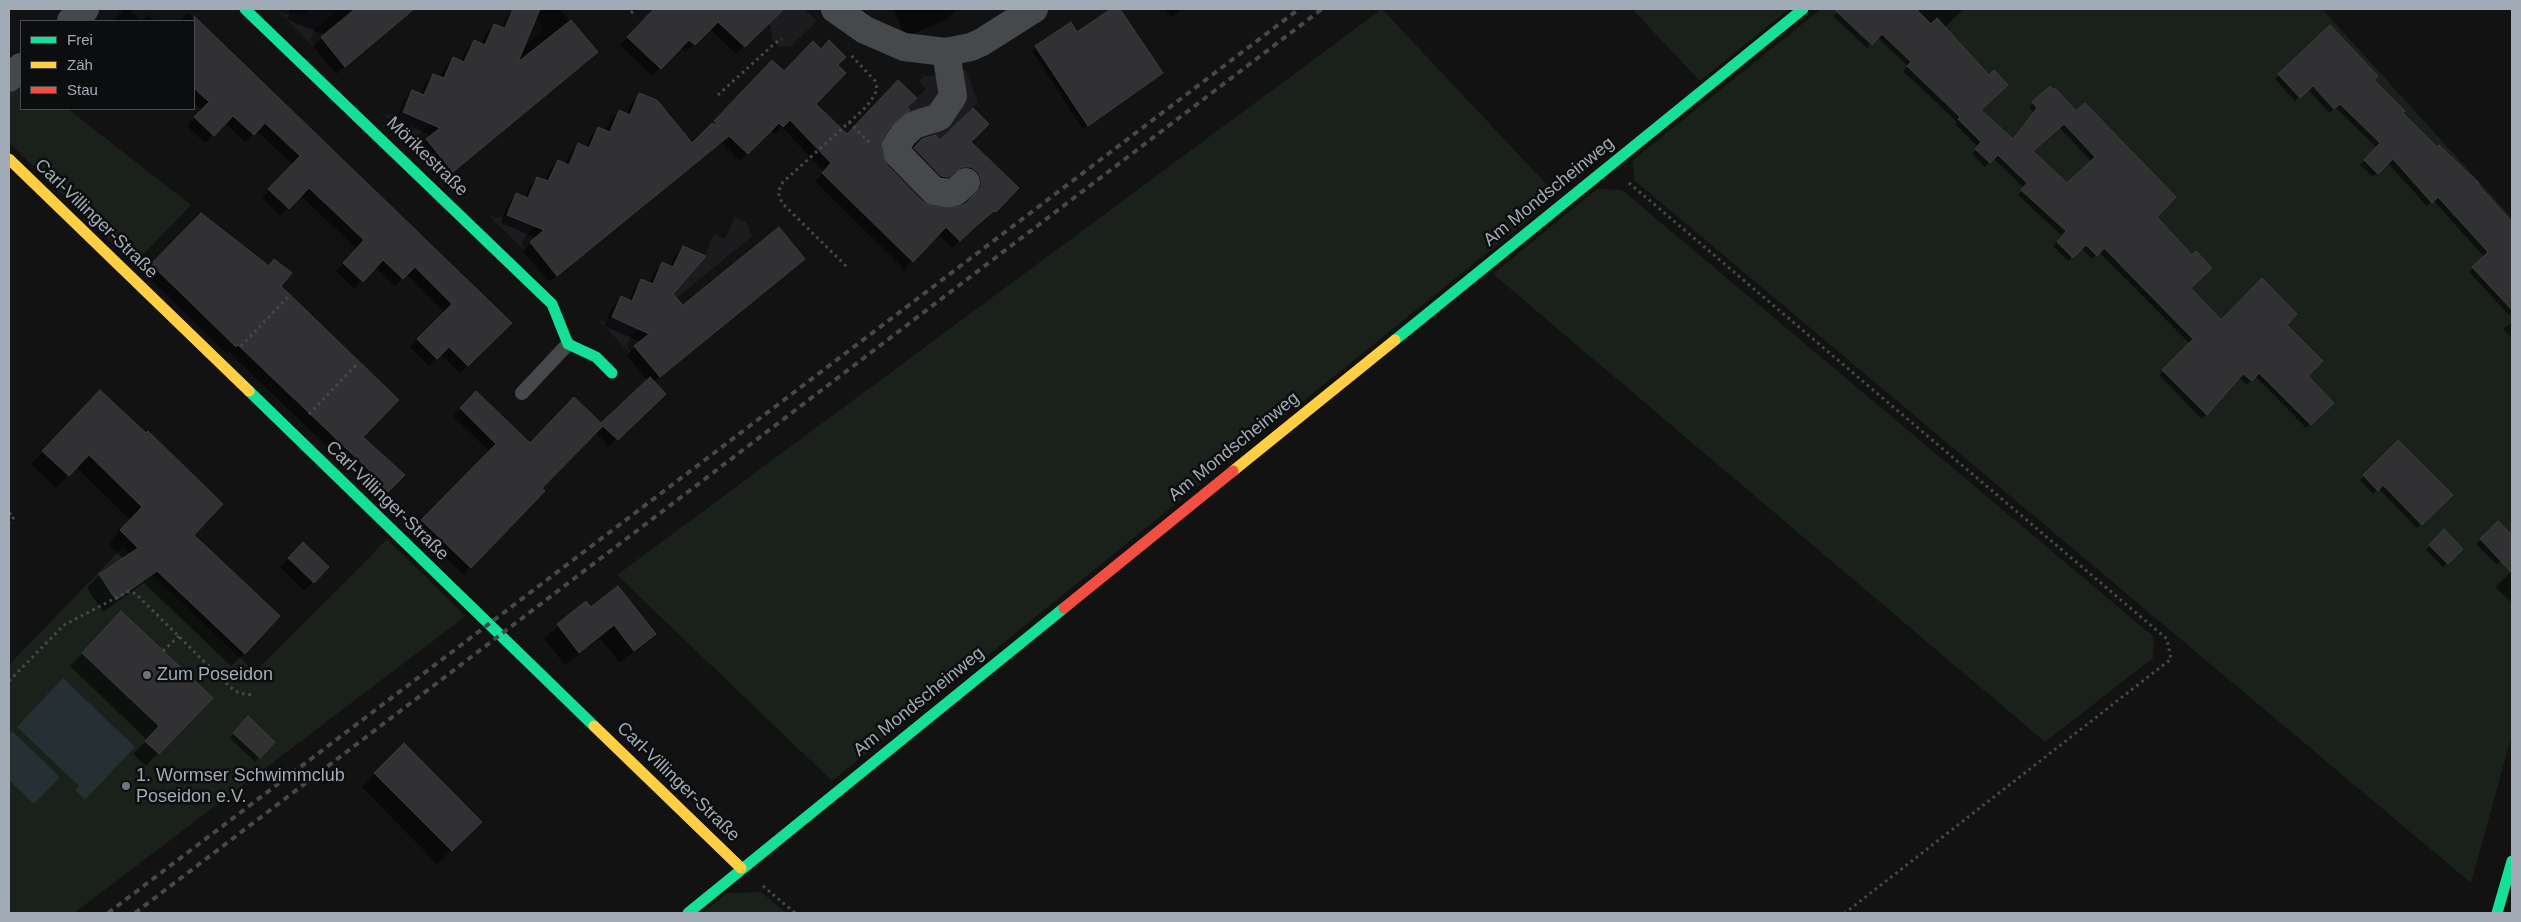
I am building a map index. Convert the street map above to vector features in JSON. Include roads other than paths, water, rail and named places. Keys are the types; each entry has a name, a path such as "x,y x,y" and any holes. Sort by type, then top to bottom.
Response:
{"street":[{"path":"72,20 84,9"},
{"name":"Mörikestraße","path":"245,9 552,304 568,344"},
{"path":"835,9 866,30 904,47 946,52 971,47 982,42 1034,9"},
{"name":"Am Mondscheinweg","path":"688,913 741,868 1803,9"},
{"path":"946,52 953,86 953,96 949,104 939,117 914,126 903,135 896,146 898,154 934,190 949,193 955,192 966,182"},
{"path":"9,78 20,68"},
{"name":"Carl-Villinger-Straße","path":"9,159 222,367 292,432 399,545 741,868"},
{"path":"568,344 596,357 612,373"},
{"path":"2497,913 2512,861"}],"lane":[{"path":"522,393 568,344"}],"railway":[{"path":"108,913 1299,9"},
{"path":"135,913 1322,9"}],"place":[{"name":"Zum Poseidon","path":"147,675"},
{"name":"1. Wormser Schwimmclub Poseidon e.V.","path":"126,786"}]}
